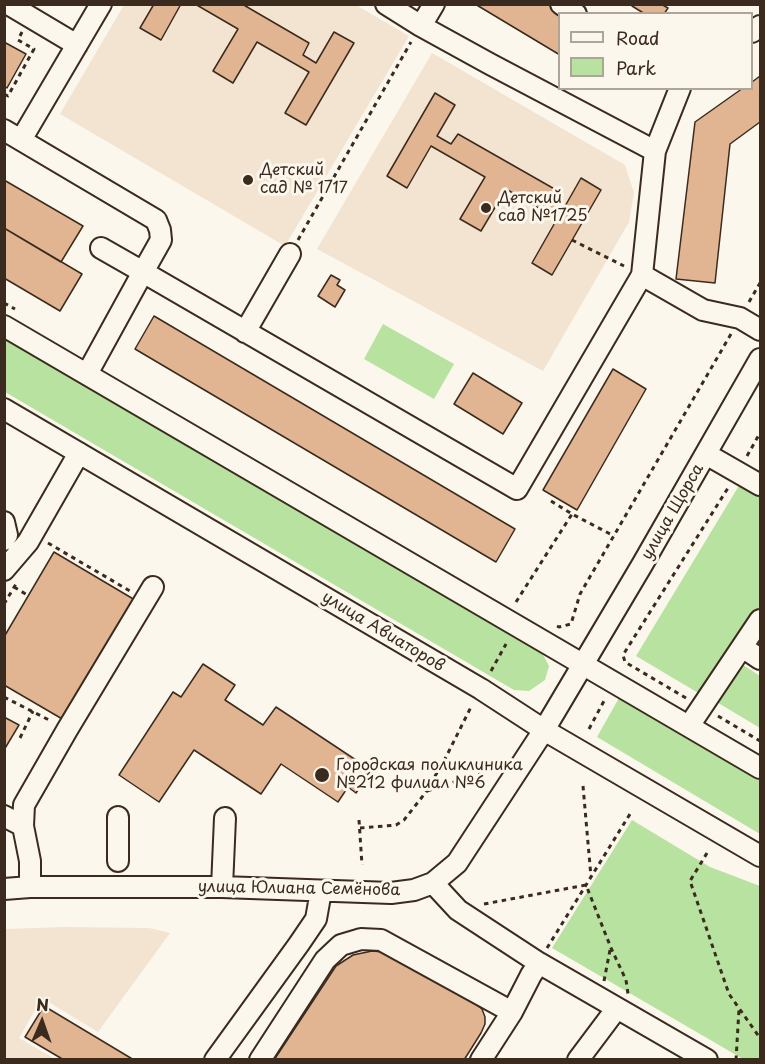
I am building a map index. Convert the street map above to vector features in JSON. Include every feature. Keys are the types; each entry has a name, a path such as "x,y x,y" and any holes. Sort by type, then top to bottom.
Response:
{"street":[{"path":"8,4 77,45"},
{"path":"87,375 161,240 160,230 156,220 13,135 77,45 101,4"},
{"path":"386,4 421,26 655,151"},
{"path":"421,26 434,4"},
{"path":"101,248 517,489 642,275 655,151 679,90"},
{"path":"245,332 290,254"},
{"path":"642,275 703,310 740,318 760,330"},
{"path":"4,326 760,768"},
{"name":"улица Щорса","path":"584,664 760,359"},
{"name":"улица Авиаторов","path":"4,409 760,856"},
{"path":"4,570 28,542 79,453"},
{"path":"706,454 760,485"},
{"path":"4,522 7,535 4,540"},
{"path":"30,887 30,861 23,826 24,805 149,593"},
{"path":"689,726 760,620"},
{"path":"742,647 760,659"},
{"name":"улица Юлиана Семёнова","path":"4,889 222,887 391,893 414,890 433,883 457,863 584,664"},
{"path":"4,816 23,826"},
{"path":"118,817 118,861"},
{"path":"222,887 225,819"},
{"path":"433,883 458,910 539,963 707,1059"},
{"path":"215,1059 316,919 321,891"},
{"path":"260,1059 325,960 341,945 361,939 381,940 513,1012"},
{"path":"482,1059 513,1012 539,963"},
{"path":"578,1059 617,1008"}],"path":[{"path":"4,94 8,96 34,49 18,40 31,18"},
{"path":"290,254 421,26"},
{"path":"572,240 642,275"},
{"path":"571,624 580,594 760,283"},
{"path":"623,655 760,433"},
{"path":"551,501 614,536"},
{"path":"516,603 572,514"},
{"path":"42,538 149,593"},
{"path":"14,587 29,596"},
{"path":"491,671 506,644"},
{"path":"4,697 67,730"},
{"path":"589,729 606,698"},
{"path":"360,828 396,825 404,820 426,792 473,704"},
{"path":"20,738 33,711"},
{"path":"426,792 485,772"},
{"path":"583,786 591,877"},
{"path":"539,963 630,814"},
{"path":"359,820 362,865"},
{"path":"707,853 690,881 729,994 760,1038"},
{"path":"482,904 586,885"},
{"path":"586,885 626,980 629,1000 617,1008"},
{"path":"604,985 611,948"},
{"path":"736,1059 739,1007"}],"shaded area":[{"name":"Детский сад № 1717","path":"124,5 356,5 409,36 285,246 60,114"},
{"name":"Детский сад №1725","path":"432,53 625,165 634,193 629,222 543,371 317,249"},
{"path":"149,928 170,933 98,1032 42,998 19,1038 55,1059 5,1059 5,929"}],"green space":[{"path":"383,324 454,364 434,399 364,359"},
{"path":"5,337 541,651 549,666 545,680 529,691 514,690 5,392"},
{"path":"740,484 760,496 760,606 700,694 636,656"},
{"path":"740,663 760,676 760,728 715,701"},
{"path":"619,698 760,781 760,834 597,737"},
{"path":"632,820 710,867 760,886 760,1059 743,1059 552,948"}],"building":[{"path":"154,4 181,4 161,40 140,28"},
{"path":"195,4 242,4 309,43 303,55 316,63 334,32 354,43 306,125 285,113 309,72 257,42 233,83 213,71 238,29"},
{"path":"475,4 551,4 563,12 558,12 558,54"},
{"path":"632,4 661,4 668,8 665,12 642,12"},
{"path":"4,42 26,54 7,88 4,86"},
{"path":"760,76 760,122 730,144 715,283 676,279 695,122 740,90 753,90 753,81"},
{"path":"435,93 455,105 437,136 451,144 458,134 558,191 552,202 564,208 581,178 601,190 552,275 532,263 557,219 506,189 481,231 460,219 485,177 431,146 407,188 387,176"},
{"path":"4,180 83,226 61,262 4,228"},
{"path":"4,228 82,274 60,311 4,278"},
{"path":"331,275 340,280 337,285 345,290 335,307 318,296"},
{"path":"154,316 515,529 496,562 135,349"},
{"path":"613,369 646,389 577,510 543,490"},
{"path":"473,373 522,403 503,434 454,404"},
{"path":"54,552 135,600 64,720 4,685 4,637"},
{"path":"203,664 235,685 225,700 263,725 276,707 371,770 356,793 348,787 338,802 281,764 261,794 194,750 159,802 119,775 173,692 181,697"},
{"path":"4,717 19,725 4,750"},
{"path":"372,951 384,952 482,1009 485,1024 464,1060 274,1060 336,966 353,955"},
{"path":"44,1006 134,1060 64,1060 25,1037"}],"place":[{"name":"Детский сад № 1717","path":"248,180"},
{"name":"Детский сад №1725","path":"486,208"},
{"name":"Городская поликлиника №212 филиал №6","path":"322,775"}]}
